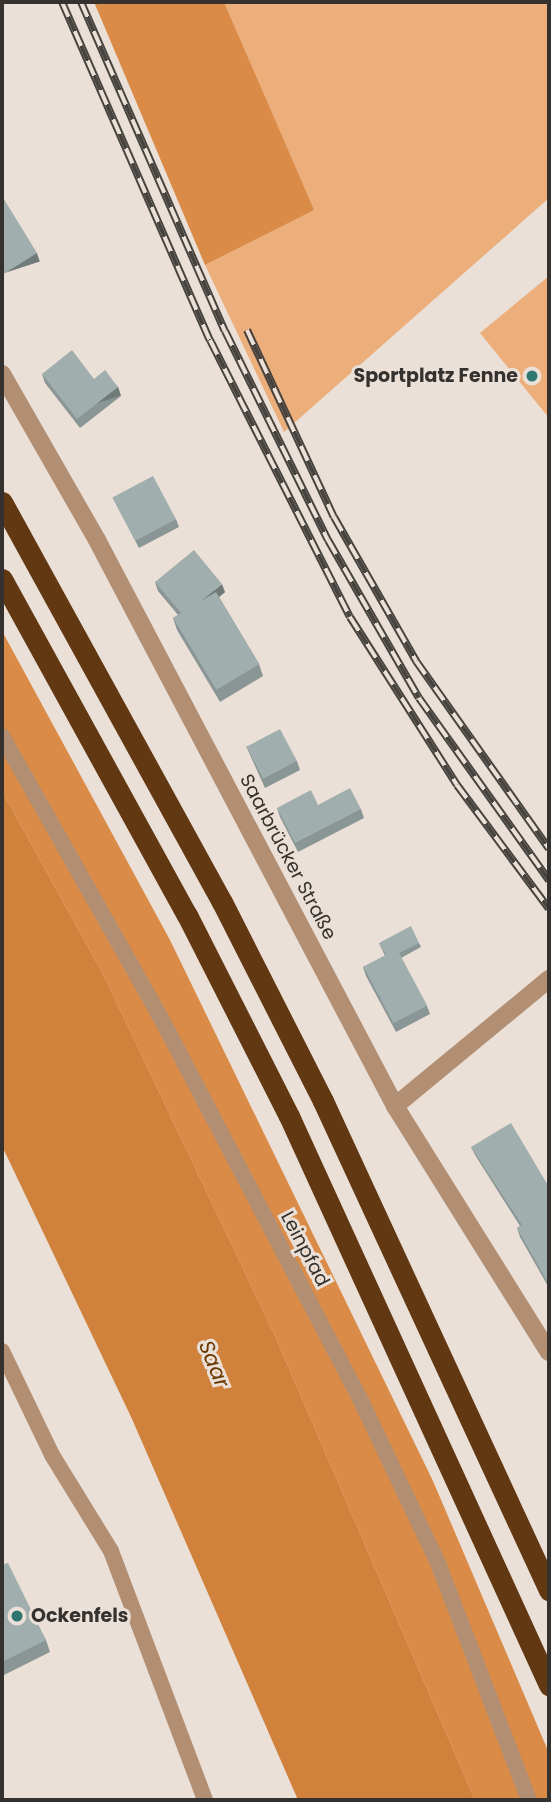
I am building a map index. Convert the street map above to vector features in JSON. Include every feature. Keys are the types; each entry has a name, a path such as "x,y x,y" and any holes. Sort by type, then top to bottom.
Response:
{"highway":[{"path":"2,502 222,902 323,1101 549,1590"},
{"path":"2,579 187,915 289,1116 549,1685"}],"street":[{"name":"Saarbrücker Straße","path":"2,374 97,540 395,1106 549,1352"},
{"path":"395,1106 549,979"}],"lane":[{"name":"Leinpfad","path":"2,736 160,1018 362,1403 438,1563 529,1800"},
{"path":"2,1351 52,1455 111,1551 205,1800"}],"shaded area":[{"path":"94,2 224,2 314,210 205,265"},
{"path":"224,2 549,2 549,198 284,432 205,265 313,210"},
{"name":"Sportplatz Fenne","path":"549,276 549,418 480,333"},
{"path":"2,631 170,940 433,1481 549,1753 549,1800 475,1800 275,1336 104,976 2,791"}],"water":[{"name":"Saar","path":"2,791 104,976 275,1336 475,1800 298,1800 132,1419 2,1146"}],"building":[{"path":"2,196 37,253 2,275"},
{"path":"72,350 94,379 105,370 118,387 77,419 42,374"},
{"path":"153,476 176,519 135,541 112,498"},
{"path":"194,550 222,584 181,613 155,582"},
{"path":"216,592 259,664 216,690 173,618"},
{"path":"280,729 297,761 263,779 246,747"},
{"path":"350,788 361,809 295,843 277,808 311,790 318,805"},
{"path":"411,926 419,943 399,953 397,949 386,955 379,943"},
{"path":"397,949 427,1006 393,1023 363,967"},
{"path":"511,1123 549,1187 549,1285 517,1228 522,1225 471,1147"},
{"name":"Ockenfels","path":"8,1563 46,1640 2,1662 2,1565"}],"railway":[{"path":"62,2 210,340 350,617 457,785 549,909"},
{"path":"81,2 225,331 328,540 419,698 549,880"},
{"path":"247,330 334,517 416,661 549,849"}],"place":[{"name":"Sportplatz Fenne","path":"532,376"},
{"name":"Ockenfels","path":"17,1616"}]}
